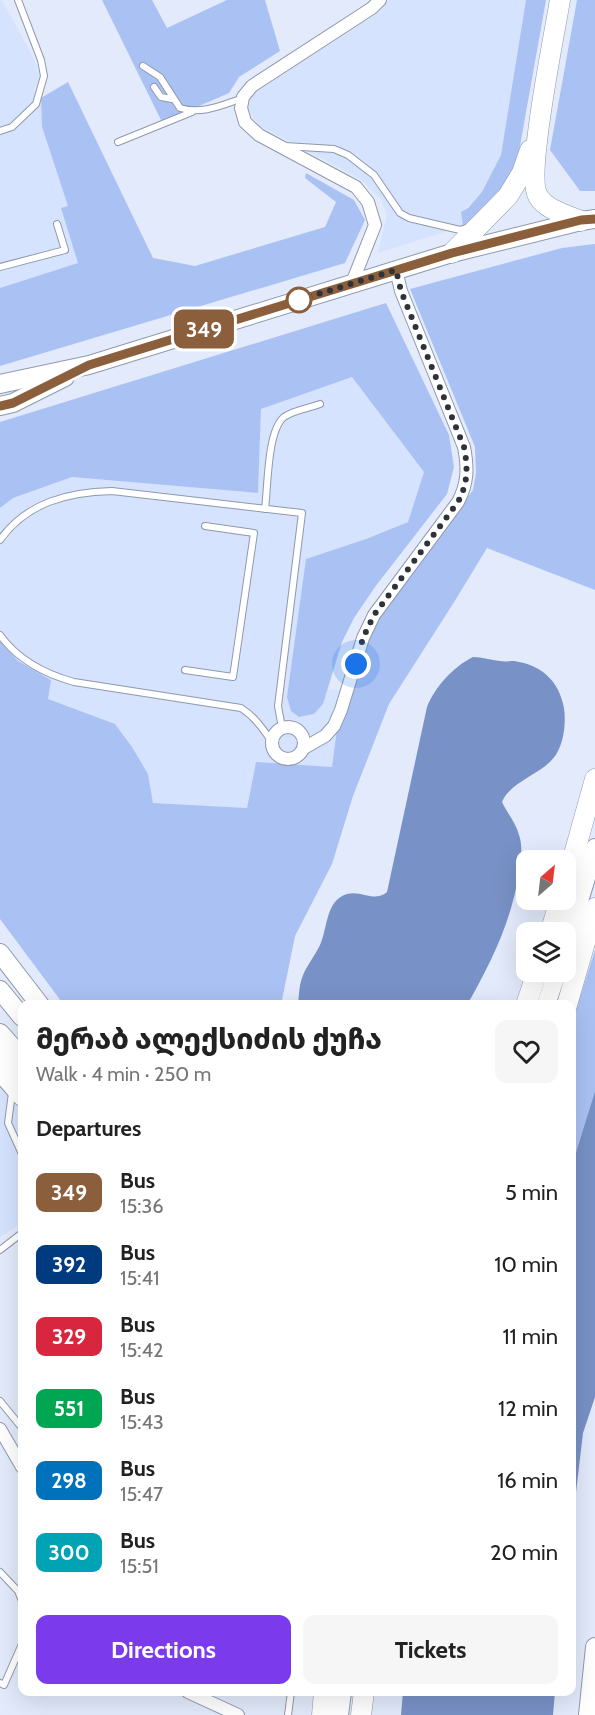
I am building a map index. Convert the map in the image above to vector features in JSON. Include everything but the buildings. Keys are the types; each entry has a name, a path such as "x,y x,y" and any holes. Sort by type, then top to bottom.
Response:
{"highway":[{"path":"560,0 538,128 534,183 538,198 549,208 588,220"},
{"path":"452,253 508,196 522,173 538,128"},
{"path":"575,850 595,779"},
{"path":"568,1000 595,908"},
{"path":"528,1000 534,982"},
{"path":"322,1715 324,1696"},
{"path":"361,1715 363,1696"}],"main road":[{"path":"2,384 89,365 452,253 588,220"},
{"path":"0,406 13,403 89,365"},
{"path":"573,922 595,848"},
{"path":"0,953 36,1000"},
{"path":"548,1000 554,982"},
{"path":"0,990 18,1012"},
{"path":"0,1033 17,1078"},
{"path":"0,1049 17,1078"},
{"path":"0,1058 17,1078"},
{"path":"588,1715 595,1647"},
{"path":"339,1715 341,1696"}],"street":[{"path":"352,283 375,225 368,202 356,188 259,135 245,122 241,108 243,97 252,86 372,8 380,0"},
{"path":"304,748 325,736 334,726 363,638 374,615 458,502 466,482 468,470 464,447 401,291 396,270"},
{"path":"292,727 301,733 305,742 304,748 293,758 283,758 275,752 272,742 275,734 282,728 292,727"},
{"path":"0,1429 5,1449 18,1463"},
{"path":"197,1696 238,1715"}],"lane":[{"path":"0,131 12,127 36,104 44,76 41,60 18,0"},
{"path":"143,66 160,77 172,99 180,108 192,112"},
{"path":"154,87 161,97 172,99"},
{"path":"118,142 192,112 209,110 243,97"},
{"path":"278,146 334,149 348,156 374,175 400,213 409,218 460,230 481,224"},
{"path":"0,267 65,250 57,224"},
{"path":"266,509 273,438 277,426 285,416 320,404"},
{"path":"0,540 18,520 35,509 56,498 90,491 112,491 302,513 278,706 282,728"},
{"path":"185,670 233,677 253,544 254,532 205,526"},
{"path":"0,634 19,656 55,677 74,682 241,708 261,725 272,742"},
{"path":"17,1078 8,1123 18,1145"},
{"path":"0,1250 18,1236"},
{"path":"0,1401 18,1423"},
{"path":"0,1572 18,1591"},
{"path":"0,1683 4,1684 18,1653"},
{"path":"288,1715 290,1696"}],"shaded area":[{"path":"0,0 34,59 40,77 34,90 41,98 42,127 68,206 78,263 0,288"},
{"path":"102,0 152,0 167,28 227,0 265,0 280,51 239,77 229,93 162,122"},
{"path":"389,0 526,0 501,155 482,192 461,212 463,226 378,253 387,215 381,199 360,179 260,126 248,110 255,92 380,12"},
{"path":"526,0 546,0 518,157 510,177 497,198 481,215 463,226 461,212 468,208 482,192 501,155"},
{"path":"577,0 595,0 595,191 580,191 550,150"},
{"path":"68,82 153,258 195,266 325,227 336,202 305,178 306,173 354,200 365,220 345,263 0,366 0,288 78,263 61,208 68,206 42,127 41,98"},
{"path":"595,244 595,590 487,548 389,704 353,796 332,864 295,936 282,1000 60,1000 0,919 0,641 18,661 51,680 48,699 115,724 148,774 153,803 247,808 256,762 332,767 342,690 377,619 473,490 476,473 475,447 410,289 562,248"},
{"path":"386,303 449,435 454,467 447,494 375,587 354,618 342,642 323,704 314,714 299,717 291,711 287,697 306,559 408,522 424,472 352,377 261,409 258,493 72,477 13,498 0,508 0,422"},
{"path":"352,377 424,472 408,522 366,539 300,717 314,714 323,704 327,690 342,690 332,767 256,763 247,808 153,803 148,774 93,716 48,699 34,671 18,661 0,641 0,508 13,498 72,477 258,493 261,409"},
{"path":"473,657 514,661 533,666 548,676 562,698 565,726 557,753 545,766 506,794 502,802 518,831 521,850 516,850 516,890 499,941 470,1000 299,1000 302,978 320,945 328,916 335,903 347,894 377,896 387,892 427,707 446,678 458,666"},
{"path":"595,950 595,1091 576,1152 576,1010"},
{"path":"0,1088 18,1108 18,1226 0,1237"},
{"path":"595,1091 595,1397 583,1433 576,1492 576,1152"},
{"path":"403,1696 555,1696 553,1715 401,1715"}],"bus line":[{"name":"349","path":"0,406 13,403 89,365 452,253 581,220 595,219"}],"route":[{"path":"299,300 396,270 401,291 464,447 468,470 458,502 374,615 363,638 356,664"}]}
